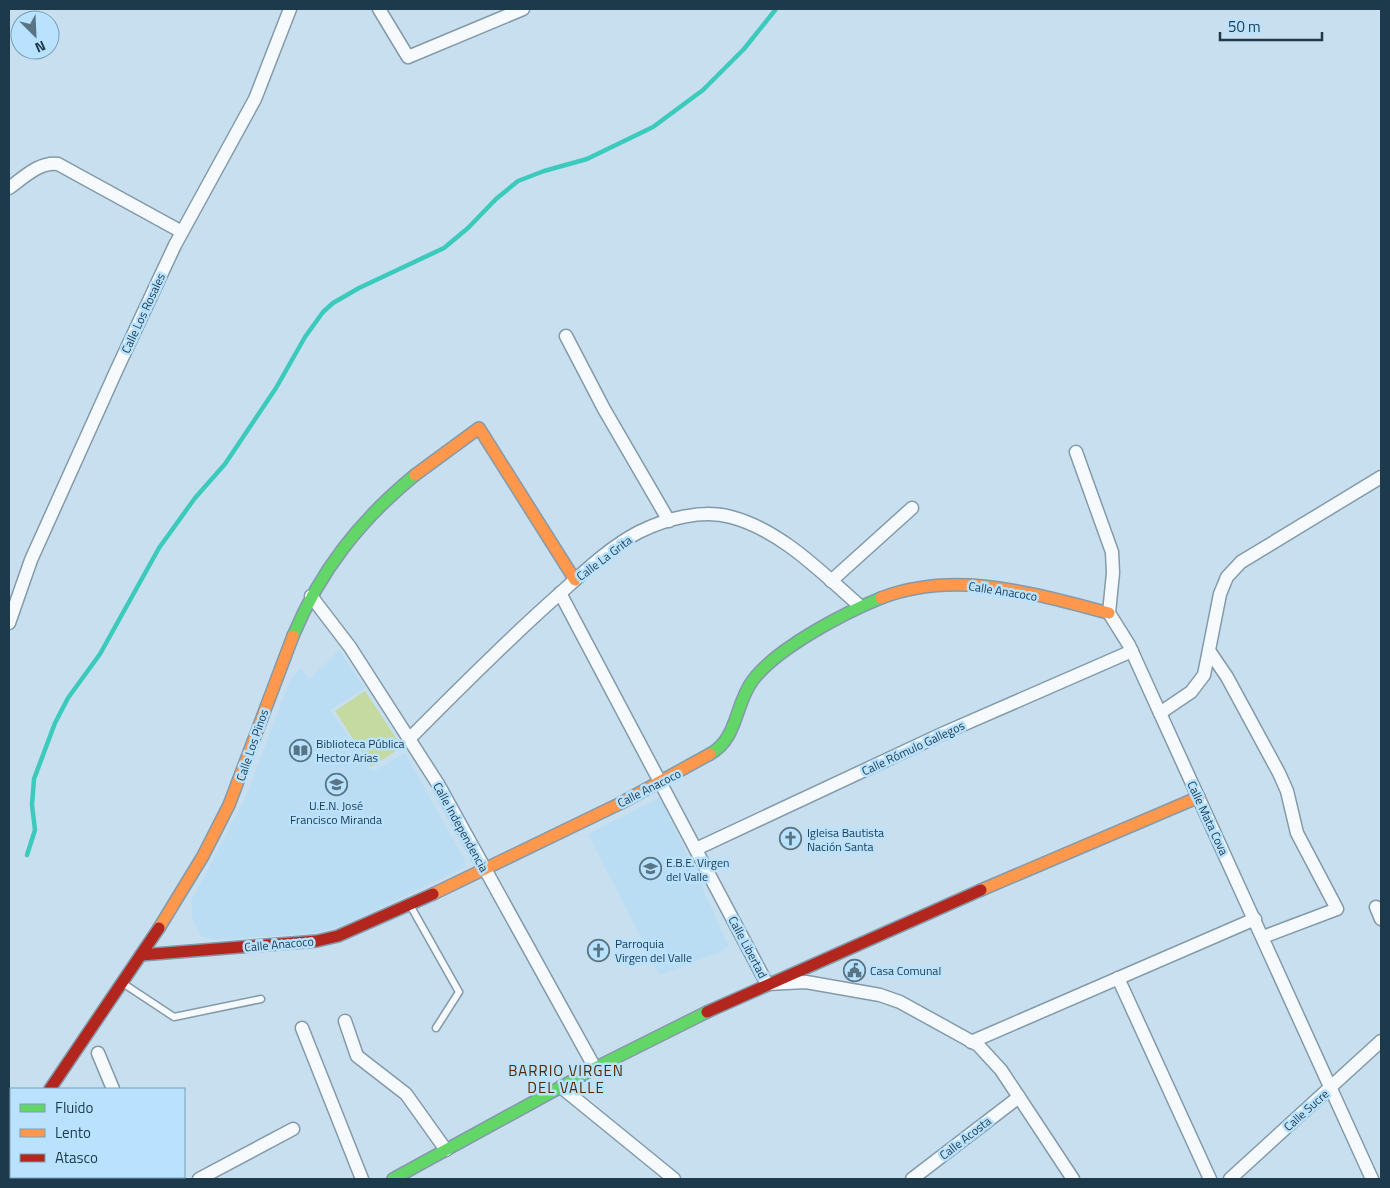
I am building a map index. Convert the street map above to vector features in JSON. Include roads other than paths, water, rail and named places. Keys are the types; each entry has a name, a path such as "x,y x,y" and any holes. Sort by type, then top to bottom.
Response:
{"street":[{"name":"Calle Los Rosales","path":"9,623 31,560 52,512 182,232 255,99 290,9"},
{"path":"379,9 408,57 523,9"},
{"path":"9,188 42,165 58,164 182,232"},
{"path":"566,336 604,410 669,522"},
{"name":"Calle Los Pinos","path":"51,1088 141,954 203,855 225,814 287,649 311,596 344,544 374,511 424,469 479,428 575,580"},
{"path":"1076,452 1112,552 1113,573 1108,613"},
{"path":"1160,713 1196,687 1204,675 1222,584 1232,570 1258,550 1381,477"},
{"path":"831,581 912,508"},
{"name":"Calle La Grita","path":"409,739 509,639 560,593 622,542 650,527 708,514 747,522 780,541 860,606"},
{"name":"Calle Anacoco","path":"141,954 317,941 356,929 485,868 700,762 724,745 735,727 746,692 753,680 798,644 860,606 927,584 951,584 1005,590 1108,613"},
{"name":"Calle Libertad","path":"560,593 767,984 806,982 880,995 900,1002 971,1042 990,1056 1073,1179"},
{"name":"Calle Independencia","path":"311,596 350,647 438,784 595,1068"},
{"name":"Calle Mata Cova","path":"1108,613 1119,626 1132,651 1372,1179"},
{"name":"Calle Rómulo Gallegos","path":"696,849 944,733 1132,651"},
{"path":"1210,652 1227,676 1279,774 1287,791 1297,833 1337,909 1263,937"},
{"path":"393,1179 561,1086 669,1030 828,956 1199,797"},
{"path":"1376,907 1381,919"},
{"path":"971,1042 1255,919"},
{"path":"1118,978 1210,1179"},
{"path":"345,1021 358,1056 406,1094 446,1150"},
{"path":"302,1028 362,1179"},
{"name":"Calle Sucre","path":"1230,1179 1381,1040"},
{"path":"98,1053 113,1088"},
{"path":"561,1086 674,1179"},
{"name":"Calle Acosta","path":"912,1179 1019,1097"},
{"path":"199,1179 293,1129"}],"lane":[{"path":"409,904 459,992 436,1028"},
{"path":"122,983 174,1017 261,999"}],"waterway":[{"path":"27,855 35,830 32,805 34,779 55,723 68,698 100,654 159,548 195,498 225,464 276,388 305,337 323,312 333,303 359,288 444,248 518,181 544,171 587,159 653,127 703,90 744,49 776,9"}],"place":[{"name":"Biblioteca Pública Hector Arias","path":"300,750"},
{"name":"U.E.N. José Francisco Miranda","path":"336,784"},
{"name":"Igleisa Bautista Nación Santa","path":"791,839"},
{"name":"E.B.E. Virgen del Valle","path":"650,869"},
{"name":"Parroquia Virgen del Valle","path":"599,950"},
{"name":"Casa Comunal","path":"854,970"}],"district":[{"name":"BARRIO VIRGEN DEL VALLE","path":"566,1078"}]}
